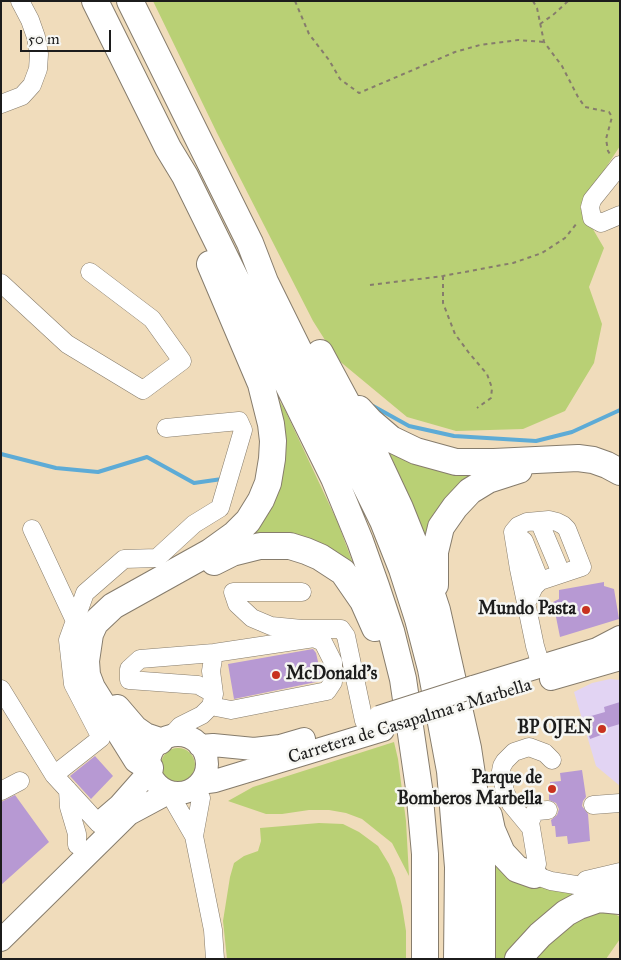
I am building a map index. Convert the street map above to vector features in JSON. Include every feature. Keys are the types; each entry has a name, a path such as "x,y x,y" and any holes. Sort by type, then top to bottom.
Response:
{"highway":[{"path":"96,1 168,148 185,176 334,478 360,541 391,631 403,679 419,788 425,854 424,959"},
{"path":"130,1 250,243 265,282 383,521 402,569 431,669 450,772 458,867 457,959"},
{"path":"150,769 137,760 92,688 87,675 86,660 90,634 95,623 113,606 210,552 235,534 248,521 261,500 268,483 273,441 269,414 261,384 173,182 168,148"},
{"path":"250,243 279,277 377,459 400,508 420,558 437,610 468,748 477,808 482,852 482,959"},
{"path":"338,387 370,421 391,439 416,451 456,462 578,458 593,460 620,472"},
{"path":"437,610 434,578 435,552 441,527 455,507 470,491 488,480 514,470 542,467 577,466 602,472 620,482"},
{"path":"166,739 145,736 135,730 102,685 96,658 98,646 107,627 125,610 232,553 244,549 275,545 290,546 320,557 343,572 353,584 373,621 390,683 410,730"},
{"path":"468,748 480,775 492,830 502,853 517,869 534,875"},
{"path":"518,959 540,935 566,913 578,906 599,899 620,900"}],"main road":[{"name":"Carretera de Casapalma a Marbella","path":"475,694 541,666 597,649 620,637"},
{"name":"Carretera de Casapalma a Marbella","path":"199,745 265,748 375,722 475,694 614,664"},
{"name":"Carretera de Casapalma a Marbella","path":"197,785 215,781 375,722"},
{"path":"180,735 187,737 199,745 205,755 205,774 197,785 186,792 171,792 162,788 156,782 150,769 152,753 166,739 180,735"},
{"path":"1,919 120,805 150,769"},
{"path":"1,940 129,814 171,792"}],"street":[{"path":"1,104 22,96 32,85 38,69 39,54 36,37 20,1"},
{"path":"620,165 592,200 590,207 592,218 601,223 620,215"},
{"path":"1,283 67,344 143,390 182,361 152,318 90,272"},
{"path":"54,775 101,738 74,684 68,640 85,593 124,559 157,558 194,524 220,508 243,430 239,421 166,428"},
{"path":"526,604 534,587 540,581 582,567 566,529 557,522 539,521 518,526 514,532 526,604 541,666"},
{"path":"32,529 74,621"},
{"path":"514,532 524,541 540,581"},
{"path":"302,592 233,592 238,604 252,618 271,626 302,629 341,629 346,636 375,722"},
{"path":"314,638 323,642 332,662 333,682 327,691 231,710 209,705 198,685 129,680 129,669 140,659 214,653 314,638"},
{"path":"199,745 209,705 214,653"},
{"path":"1,689 54,775 99,824"},
{"path":"166,739 180,726 209,705"},
{"path":"530,827 511,804 505,792 502,766 504,761 514,752 529,747 545,753 552,760"},
{"path":"1,792 20,781"},
{"path":"194,836 201,798 197,785"},
{"path":"68,790 77,834 77,845"},
{"path":"171,792 175,803 194,836 213,930 215,959"},
{"path":"593,805 620,803"},
{"path":"548,810 538,810 534,813 530,822 537,864 534,875 551,881 588,887 620,887"},
{"path":"577,884 589,879 620,872"}],"path":[{"path":"296,1 309,34 329,60 340,79 359,93 418,67 480,45 518,40 544,42"},
{"path":"533,1 537,8 544,42 562,66 578,97 585,107 609,112 612,117 606,139 608,151 620,165"},
{"path":"540,24 568,1"},
{"path":"370,285 443,276 513,263 542,253 565,238 590,207"},
{"path":"443,276 443,303 455,334 487,374 492,388 491,398 477,408"}],"shaded area":[{"name":"BP OJEN","path":"610,679 620,680 620,786 596,766 574,692 592,683"}],"green space":[{"path":"153,1 620,1 620,146 580,207 604,248 589,287 602,324 594,363 565,411 523,429 456,431 407,417 337,359 313,321 217,133"},
{"path":"276,395 285,410 338,523 352,561 351,563 239,540 255,524"},
{"path":"381,438 487,468 426,553"},
{"path":"394,742 406,821 409,876 392,843 362,819 346,813 329,810 266,814 228,801 253,787"},
{"path":"178,748 185,749 190,753 194,758 194,772 190,777 185,781 178,782 171,781 166,777 162,772 161,765 162,758 166,753 171,749"},
{"path":"319,823 343,824 359,832 378,846 395,878 402,906 406,931 406,959 227,959 223,921 234,863 244,856 258,851 261,841 260,828"},
{"path":"497,858 521,881 550,890 578,893 511,959 491,959 491,863"},
{"path":"608,910 620,917 620,939 606,959 530,959 581,916"}],"building":[{"name":"Mundo Pasta","path":"604,582 604,586 614,589 619,619 560,637 553,602 559,599 559,590"},
{"name":"McDonald's","path":"313,649 316,653 321,681 234,699 228,664"},
{"path":"620,702 620,724 600,730 601,735 590,739 584,718 605,712 604,707"},
{"path":"95,756 113,776 91,799 70,776"},
{"path":"582,770 586,797 582,806 588,814 590,841 568,844 567,836 556,837 555,826 552,826 551,820 557,815 559,809 556,803 549,800 549,793 551,793 550,782 561,781 560,773"},
{"path":"15,795 49,842 1,885 1,802"}],"waterway":[{"path":"373,406 409,426 454,436 536,441 572,432 620,410"},
{"path":"1,454 56,468 98,472 147,457 194,483 222,479"}],"place":[{"name":"Mundo Pasta","path":"586,610"},
{"name":"McDonald's","path":"276,675"},
{"name":"BP OJEN","path":"602,729"},
{"name":"Parque de Bomberos Marbella","path":"552,789"}]}
